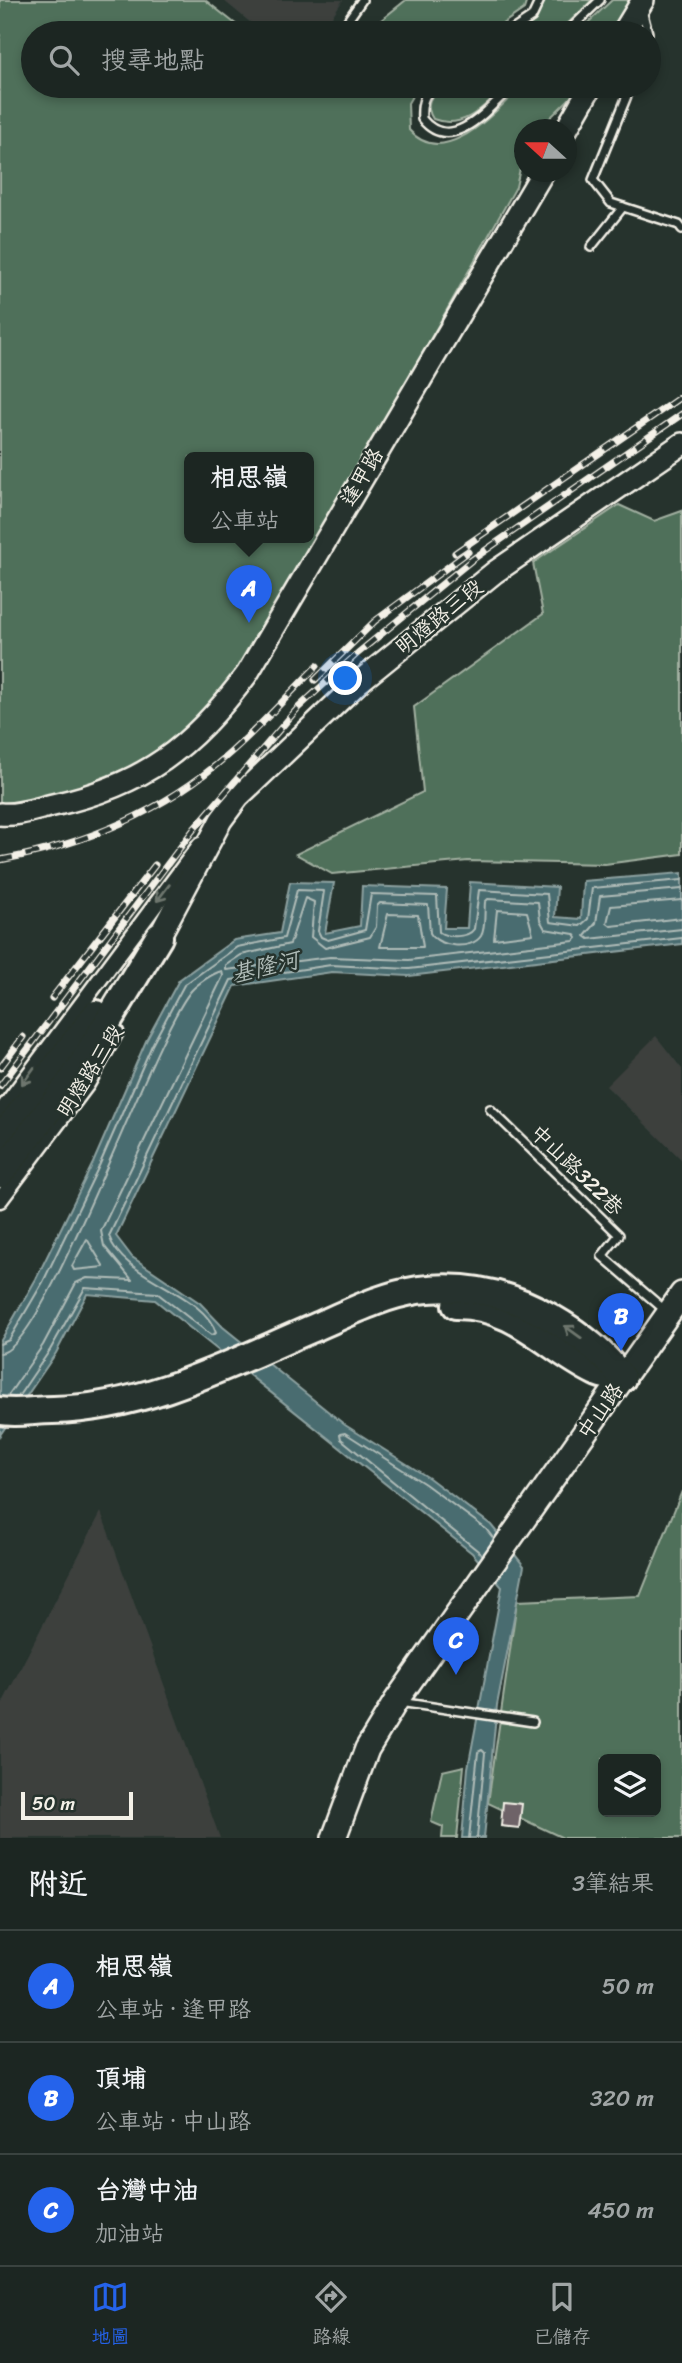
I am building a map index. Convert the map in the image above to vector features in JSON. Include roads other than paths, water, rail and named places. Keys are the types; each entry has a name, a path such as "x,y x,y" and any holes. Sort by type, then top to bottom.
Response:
{"highway":[{"path":"0,1139 159,937"},
{"path":"0,1174 74,1077 159,937"},
{"path":"0,1423 61,1428 122,1420 185,1399 415,1291 447,1288 503,1294 559,1322 608,1358 622,1378"},
{"path":"0,1411 72,1410 135,1399 335,1327"}],"main road":[{"path":"630,21 642,2"},
{"path":"572,119 584,98"},
{"name":"逢甲路","path":"0,814 89,797 151,771 191,740 224,706 247,674 537,182"},
{"name":"明燈路三段","path":"159,937 221,820 239,797 359,682 495,572 682,443"},
{"name":"中山路","path":"334,1838 367,1749 396,1701 481,1584 682,1294"}],"street":[{"name":"明燈路三段","path":"0,1113 186,862 221,820"},
{"name":"明燈路三段","path":"0,1200 87,1084 120,1025 159,937"}],"lane":[{"path":"347,21 362,0"},
{"path":"526,21 532,17 540,0"},
{"path":"578,21 600,0"},
{"path":"642,2 646,21"},
{"path":"424,98 422,119 437,131 448,132 474,123 500,98"},
{"path":"626,98 593,180 611,203 679,225 682,229"},
{"path":"591,247 623,207"},
{"name":"中山路322巷","path":"490,1109 619,1235 602,1256 667,1312"},
{"path":"396,1701 533,1722"}],"water":[{"name":"基隆河","path":"682,873 682,944 409,976 332,972 235,986 116,1236 132,1257 200,1303 223,1327 345,1425 429,1478 491,1525 524,1566 497,1705 484,1838 462,1838 468,1768 502,1587 472,1553 155,1300 87,1294 56,1353 0,1435 0,1342 36,1279 93,1163 146,1041 179,980 234,940 280,933 290,882 334,883 325,933 360,926 362,886 447,889 444,928 467,928 470,882 557,887 555,917 581,919 583,881"}],"railway":[{"path":"455,553 682,396"},
{"path":"0,1086 194,829 298,708 358,653 473,559 682,414"},
{"path":"315,680 375,621 468,552"},
{"path":"0,860 93,835 122,823 179,792 241,743 317,666"},
{"path":"52,998 155,865"},
{"path":"0,1068 23,1037"}],"place":[{"name":"相思嶺","path":"249,623"},
{"name":"頂埔","path":"621,1351"},
{"name":"台灣中油","path":"456,1675"}]}
